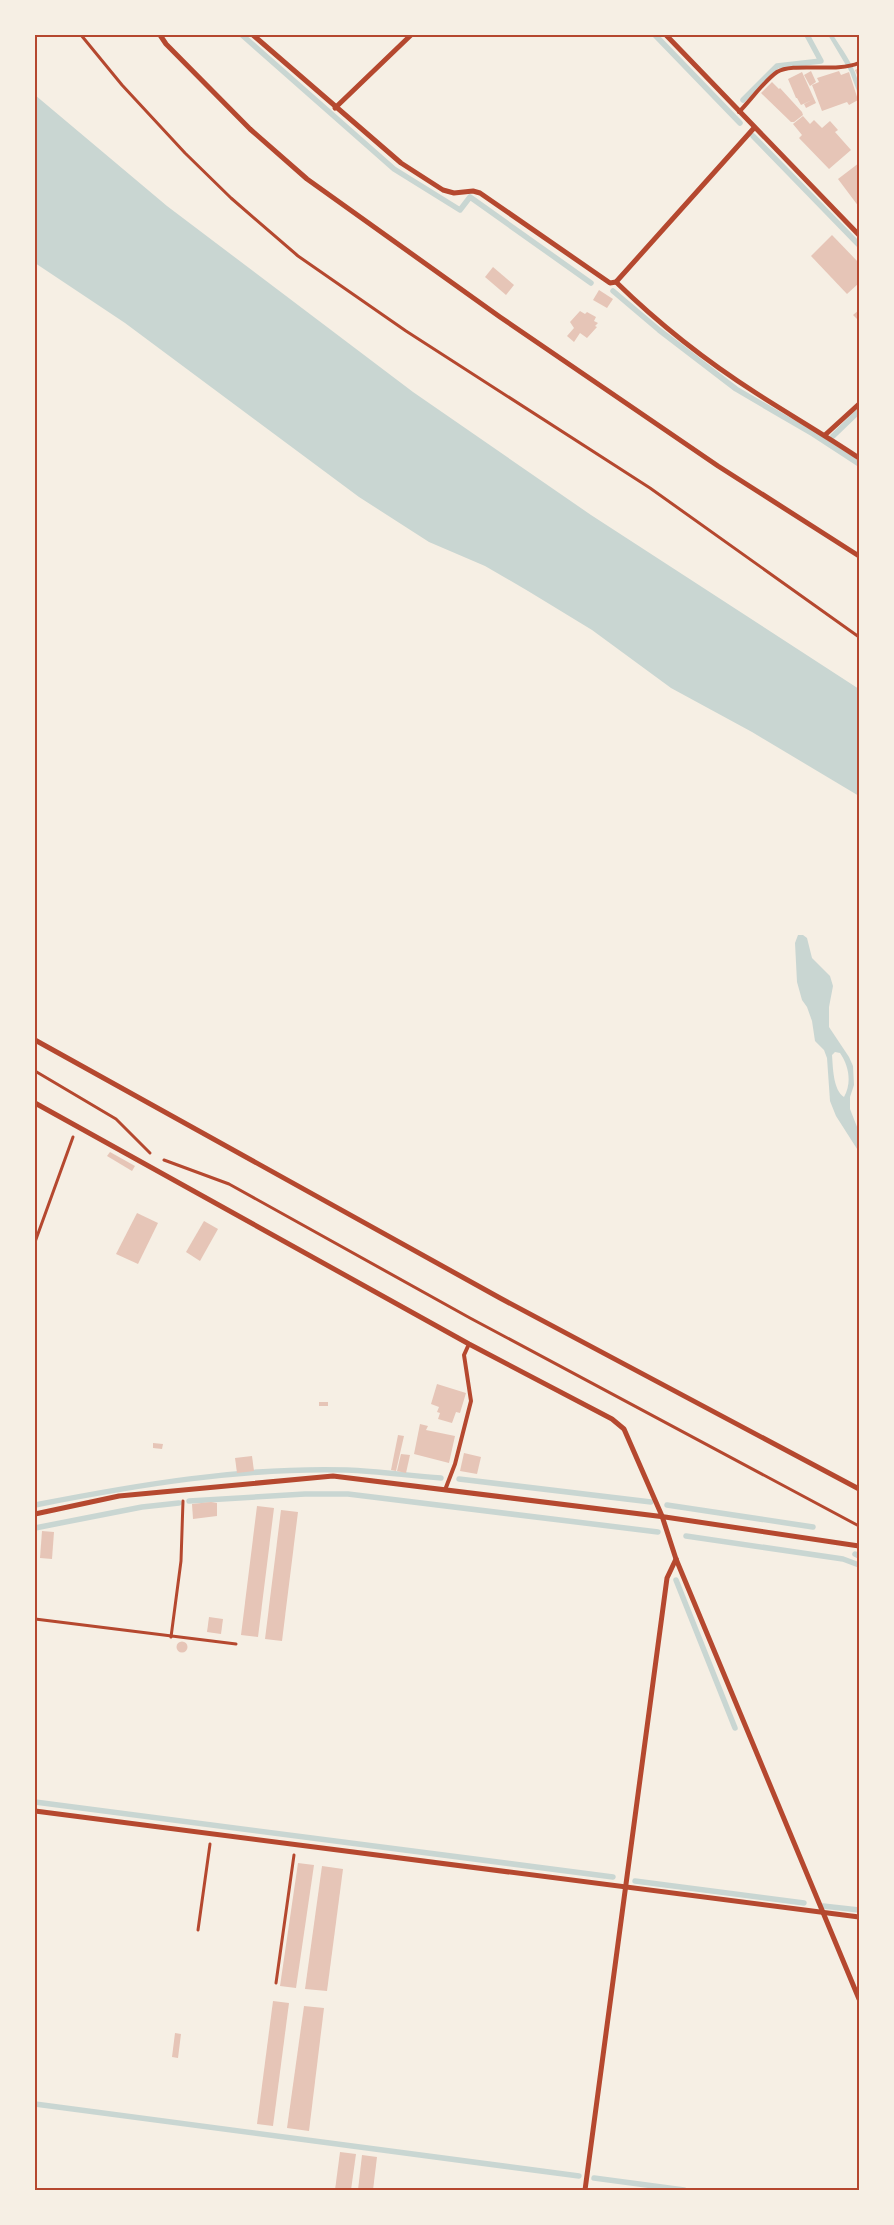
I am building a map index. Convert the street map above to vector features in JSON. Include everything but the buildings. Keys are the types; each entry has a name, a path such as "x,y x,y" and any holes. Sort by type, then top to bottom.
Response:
{"street":[{"path":"160,35 166,44 250,129 307,179 500,317 718,466 859,556"},
{"path":"253,35 335,108 401,163 443,190 454,193 473,191 480,193 610,283 616,282 754,128"},
{"path":"335,108 410,35"},
{"path":"666,35 859,235"},
{"path":"616,282 647,312 754,392 859,458"},
{"path":"825,435 859,404"},
{"path":"35,1040 500,1298 859,1489"},
{"path":"35,1104 158,1170 469,1344 619,1424 628,1436 662,1516 676,1559 859,1999"},
{"path":"35,1514 119,1496 333,1476 662,1516 859,1546"},
{"path":"585,2190 667,1578 676,1559"},
{"path":"35,1811 859,1917"}],"lane":[{"path":"739,112 778,71 806,68 846,68 859,63"},
{"path":"445,1490 455,1464 471,1400 464,1355 469,1344"}],"path":[{"path":"81,35 122,85 185,153 231,198 298,256 406,331 650,488 859,636"},
{"path":"35,1071 116,1119 156,1159 158,1170"},
{"path":"35,1242 72,1142 73,1124"},
{"path":"156,1159 167,1160 229,1184 470,1318 859,1526"},
{"path":"171,1637 184,1508 182,1490"},
{"path":"35,1619 236,1644"},
{"path":"198,1930 212,1834"},
{"path":"276,1983 294,1861 294,1845"}],"shaded area":[{"path":"828,35 833,35 850,61 859,90 857,91 850,72"},
{"path":"35,95 167,206 413,392 591,515 859,689 859,796 752,732 671,688 592,630 528,591 485,566 429,542 359,497 125,323 35,263"},
{"path":"798,935 803,935 807,938 812,958 830,976 833,986 829,1007 829,1027 853,1066 854,1085 850,1097 850,1109 859,1132 859,1152 836,1116 830,1101 827,1058 824,1050 815,1041 812,1021 807,1007 802,1000 797,982 795,943","holes":["835,1052 840,1053 846,1063 849,1080 844,1097 840,1094 834,1078 832,1055"]}],"waterway":[{"path":"242,35 394,169 460,210 470,197 591,283"},
{"path":"655,35 740,123"},
{"path":"743,100 777,66 821,61 807,35"},
{"path":"753,136 859,245"},
{"path":"613,291 659,330 736,389 813,434 859,464"},
{"path":"833,436 859,411"},
{"path":"35,1505 151,1484 268,1471 347,1470 441,1478"},
{"path":"459,1479 651,1502"},
{"path":"189,1501 305,1494 348,1494 658,1532"},
{"path":"35,1528 142,1507 179,1503"},
{"path":"667,1505 813,1527"},
{"path":"686,1536 843,1559 859,1565"},
{"path":"855,1554 859,1556"},
{"path":"676,1580 735,1728"},
{"path":"35,1802 613,1877"},
{"path":"635,1881 804,1903"},
{"path":"823,1906 859,1910"},
{"path":"35,2104 579,2176"},
{"path":"594,2178 684,2190"}]}
